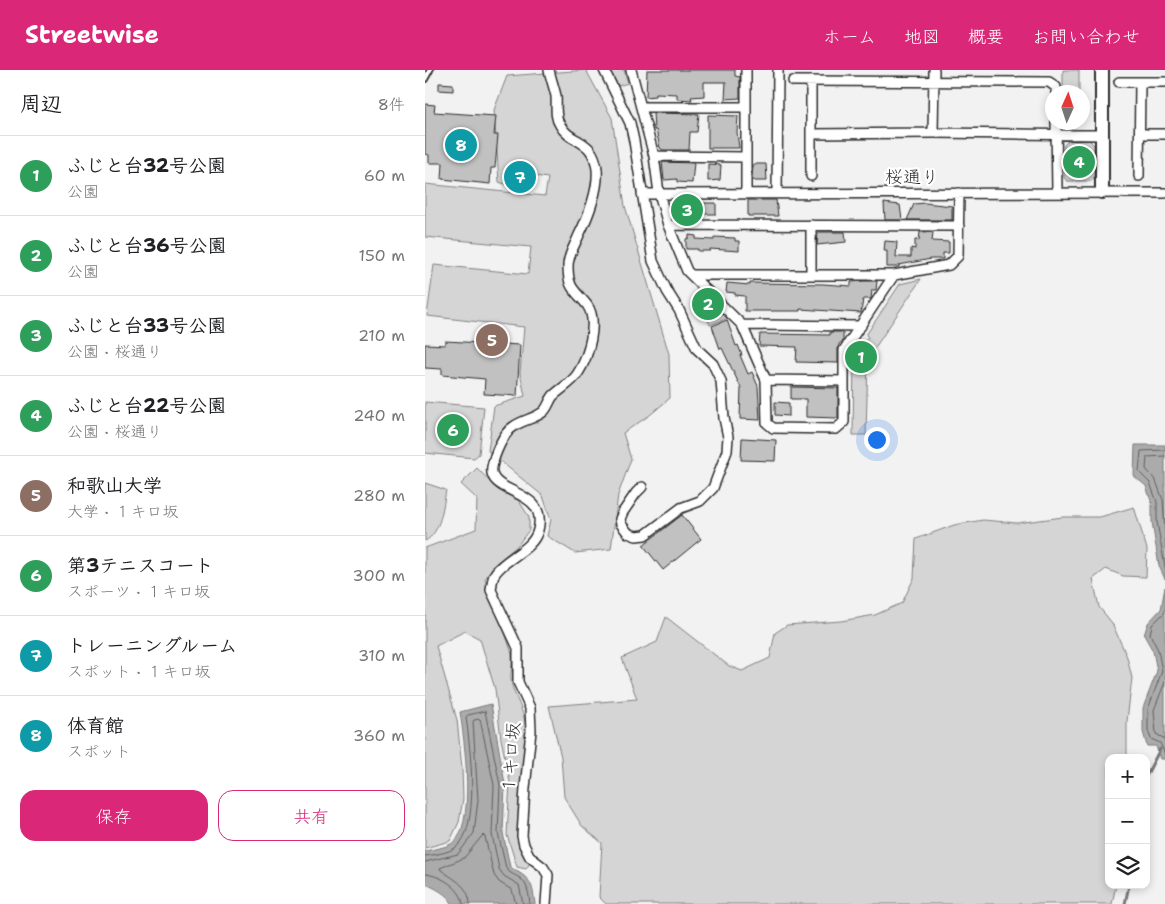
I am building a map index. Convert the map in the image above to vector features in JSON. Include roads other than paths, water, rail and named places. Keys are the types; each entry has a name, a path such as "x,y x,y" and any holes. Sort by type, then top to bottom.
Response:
{"street":[{"name":"１キロ坂","path":"546,904 548,875 543,867 529,856 523,845 522,836 531,731 530,708 518,682 518,648 491,590 496,572 532,541 538,532 539,522 538,512 533,503 526,497 496,482 493,476 492,468 501,443 513,426 545,410 553,397 577,375 587,356 592,328 591,314 587,306 572,290 568,280 568,263 593,198 597,171 595,158 588,147 567,134 560,125 556,113 555,95 549,70"},
{"path":"604,70 630,123 653,261 697,349 713,364 721,382 724,418 728,436 727,451 713,488 700,500 681,508 645,535 636,536 628,533 621,524 620,519 636,493 642,487"},
{"path":"631,70 654,156 659,193 668,225 687,271 742,325 766,380 767,423 773,428 837,429 844,422 844,350 894,275"},
{"path":"746,70 746,193"},
{"path":"777,70 777,193"},
{"path":"933,133 934,70"},
{"path":"1102,70 1102,192"},
{"path":"793,81 1049,82 1053,85"},
{"path":"811,81 811,176"},
{"path":"1119,82 1165,82"},
{"path":"1139,176 1140,82"},
{"path":"642,107 746,107"},
{"path":"1057,130 1057,192"},
{"path":"811,134 1102,135"},
{"path":"1140,134 1165,134"},
{"path":"654,156 746,157"},
{"path":"692,275 894,275 949,265 959,256 959,193"},
{"name":"桜通り","path":"642,194 1165,193"},
{"path":"668,225 959,226"},
{"path":"811,225 811,275"},
{"path":"742,325 861,326"},
{"path":"766,380 844,380"}],"lane":[{"path":"425,79 430,70"}],"water":[{"path":"1135,445 1165,445 1165,579 1159,566 1152,522 1152,504 1146,486 1134,476"},
{"path":"1165,587 1165,759 1160,759 1156,746 1147,746 1143,732 1143,708 1157,671 1153,651 1144,635 1148,623 1161,609"},
{"path":"491,704 505,784 503,833 510,867 529,881 533,890 535,904 452,904 437,889 425,884 425,851 451,844 459,835 464,821 467,782 460,712"}],"waterway":[{"path":"1150,768 1160,749"},
{"path":"1125,904 1128,889"}],"place":[{"name":"体育館","path":"461,145"},
{"name":"ふじと台22号公園","path":"1079,162"},
{"name":"トレーニングルーム","path":"520,177"},
{"name":"ふじと台33号公園","path":"687,210"},
{"name":"ふじと台36号公園","path":"708,304"},
{"name":"和歌山大学","path":"492,340"},
{"name":"ふじと台32号公園","path":"861,357"},
{"name":"第3テニスコート","path":"453,430"}]}
